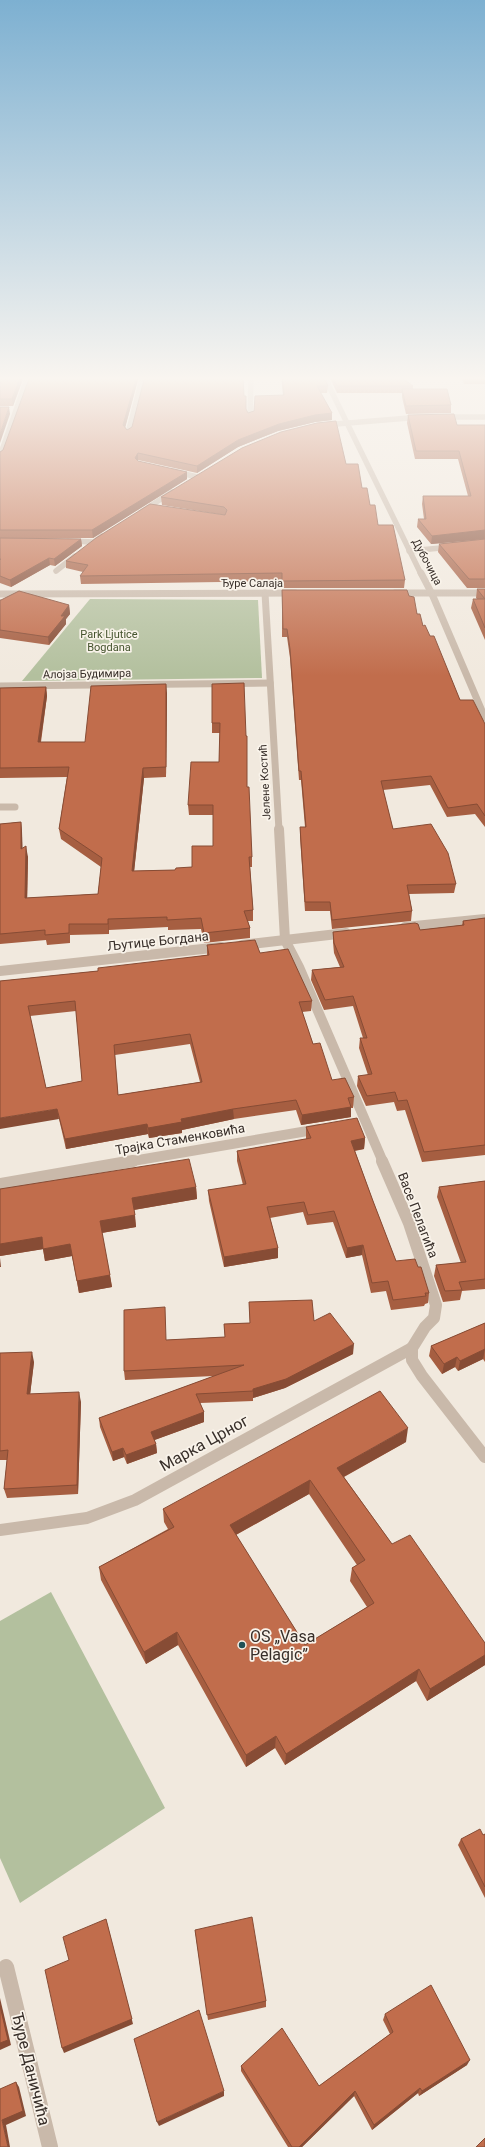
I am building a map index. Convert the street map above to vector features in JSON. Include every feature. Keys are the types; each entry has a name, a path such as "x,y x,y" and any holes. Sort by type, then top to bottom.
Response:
{"street":[{"name":"Дубочица","path":"372,476 432,594 485,718"},
{"path":"191,480 197,477"},
{"path":"136,515 179,488"},
{"path":"148,507 156,508"},
{"path":"56,571 106,534"},
{"path":"63,542 94,542"},
{"path":"409,551 455,546"},
{"name":"Јелене Костић","path":"265,593 285,940 299,967"},
{"name":"Ђуре Салаја","path":"0,594 303,593"},
{"path":"387,593 485,593"},
{"path":"7,600 19,594"},
{"name":"Алојза Будимира","path":"0,686 270,683"},
{"path":"0,807 15,806"},
{"path":"393,928 485,919"},
{"name":"Љутице Богдана","path":"0,971 354,933"},
{"name":"Васе Пелагића","path":"299,967 360,1122 408,1223 436,1305 434,1318 425,1327 412,1348"},
{"name":"Трајка Стаменковића","path":"0,1184 333,1126"},
{"path":"412,1348 412,1360 422,1376 485,1457"},
{"name":"Марка Црног","path":"0,1530 87,1518 135,1500 412,1348"},
{"name":"Ђуре Даничића","path":"6,1967 50,2147"}],"green space":[{"name":"Park Ljutice Bogdana","path":"90,599 258,600 262,678 22,681"},
{"path":"51,1592 165,1808 20,1903 0,1858 0,1621"}],"building":[{"path":"0,476 180,476 92,530 0,530"},
{"path":"195,476 360,476 362,488 367,488 370,505 375,505 378,525 393,525 405,580 282,581 282,573 80,576 88,565 66,561 96,538 150,504 225,515 227,510 224,507 161,497"},
{"path":"466,476 485,476 485,530 432,536 418,519 426,519 423,496 471,496"},
{"path":"0,538 81,539 54,559 49,558 10,580 0,576"},
{"path":"485,539 485,579 469,579 439,544"},
{"path":"477,589 485,589 485,599"},
{"path":"282,590 407,590 409,596 414,597 417,614 420,614 423,626 425,625 430,636 434,636 460,700 473,700 485,724 485,816 477,804 448,808 431,776 381,781 393,829 431,824 448,853 456,884 407,885 412,911 332,920 330,902 305,902 300,827 306,827 301,771 299,771 290,649 287,629 283,629"},
{"path":"19,591 69,605 61,616 65,616 48,637 0,630 0,600"},
{"path":"473,599 485,599 485,628"},
{"path":"244,683 247,736 247,787 249,787 252,857 249,857 253,910 244,911 250,928 204,933 201,918 167,920 167,917 108,919 108,924 69,924 69,933 45,935 45,930 0,934 0,824 21,822 21,849 26,846 25,898 98,894 102,858 59,829 69,767 0,768 0,688 46,687 38,742 85,742 91,686 166,684 166,767 143,768 132,871 175,870 176,868 192,867 192,846 213,846 213,805 188,805 191,762 219,762 220,723 212,723 212,684"},
{"path":"485,918 485,1145 424,1152 407,1100 398,1101 395,1092 367,1096 358,1076 372,1074 360,1038 367,1038 353,996 325,1000 312,970 344,967 334,943 333,932 415,923 418,924 420,930 464,925 463,921"},
{"path":"255,940 260,953 288,949 312,1001 299,1002 313,1044 320,1043 332,1080 345,1078 354,1097 348,1098 351,1107 302,1115 296,1100 233,1109 181,1119 182,1122 148,1128 147,1124 65,1139 57,1109 0,1118 0,981 98,971 98,968 209,955 207,945","holes":["75,1001 82,1081 46,1088 28,1006","190,1034 202,1082 118,1095 114,1045"]},
{"path":"357,1118 365,1138 351,1141 396,1261 415,1259 418,1267 421,1267 429,1293 425,1293 426,1296 393,1300 388,1281 372,1283 363,1245 347,1248 334,1211 308,1215 304,1202 267,1207 278,1248 224,1257 208,1190 246,1184 237,1151 311,1138 306,1127"},
{"path":"189,1159 196,1187 132,1198 135,1215 100,1221 110,1275 77,1281 70,1244 43,1249 42,1237 0,1244 0,1189"},
{"path":"485,1181 485,1279 459,1282 462,1290 445,1291 436,1265 466,1262 439,1187"},
{"path":"312,1300 314,1321 330,1313 354,1344 286,1379 253,1389 253,1391 196,1394 204,1412 151,1432 156,1444 126,1455 123,1448 112,1452 99,1418 244,1365 124,1371 124,1310 165,1307 166,1340 225,1337 224,1324 250,1323 249,1302"},
{"path":"485,1323 485,1349 460,1361 457,1357 444,1364 431,1346"},
{"path":"32,1352 27,1394 79,1392 77,1485 4,1489 8,1450 0,1451 0,1353"},
{"path":"380,1391 408,1428 337,1468 392,1544 410,1535 485,1643 485,1655 430,1689 419,1669 286,1754 276,1736 246,1755 177,1632 144,1652 99,1567 174,1527 163,1509","holes":["310,1480 365,1560 352,1568 374,1603 305,1645 230,1525"]},
{"path":"480,1829 483,1835 485,1834 485,1887 461,1839"},
{"path":"252,1917 266,2001 207,2015 195,1930"},
{"path":"106,1919 132,2019 62,2048 45,1970 69,1960 63,1937"},
{"path":"431,1985 470,2060 422,2091 420,2088 374,2125 355,2091 299,2147 292,2147 241,2066 282,2028 319,2086 393,2032 385,2014"},
{"path":"0,2006 8,2040 0,2043"},
{"path":"199,2010 224,2091 157,2122 134,2039"},
{"path":"16,2082 23,2111 2,2120 8,2147 0,2147 0,2089"},
{"path":"485,2138 485,2147 476,2147"}],"place":[{"name":"OS „Vasa Pelagic”","path":"242,1645"}]}
